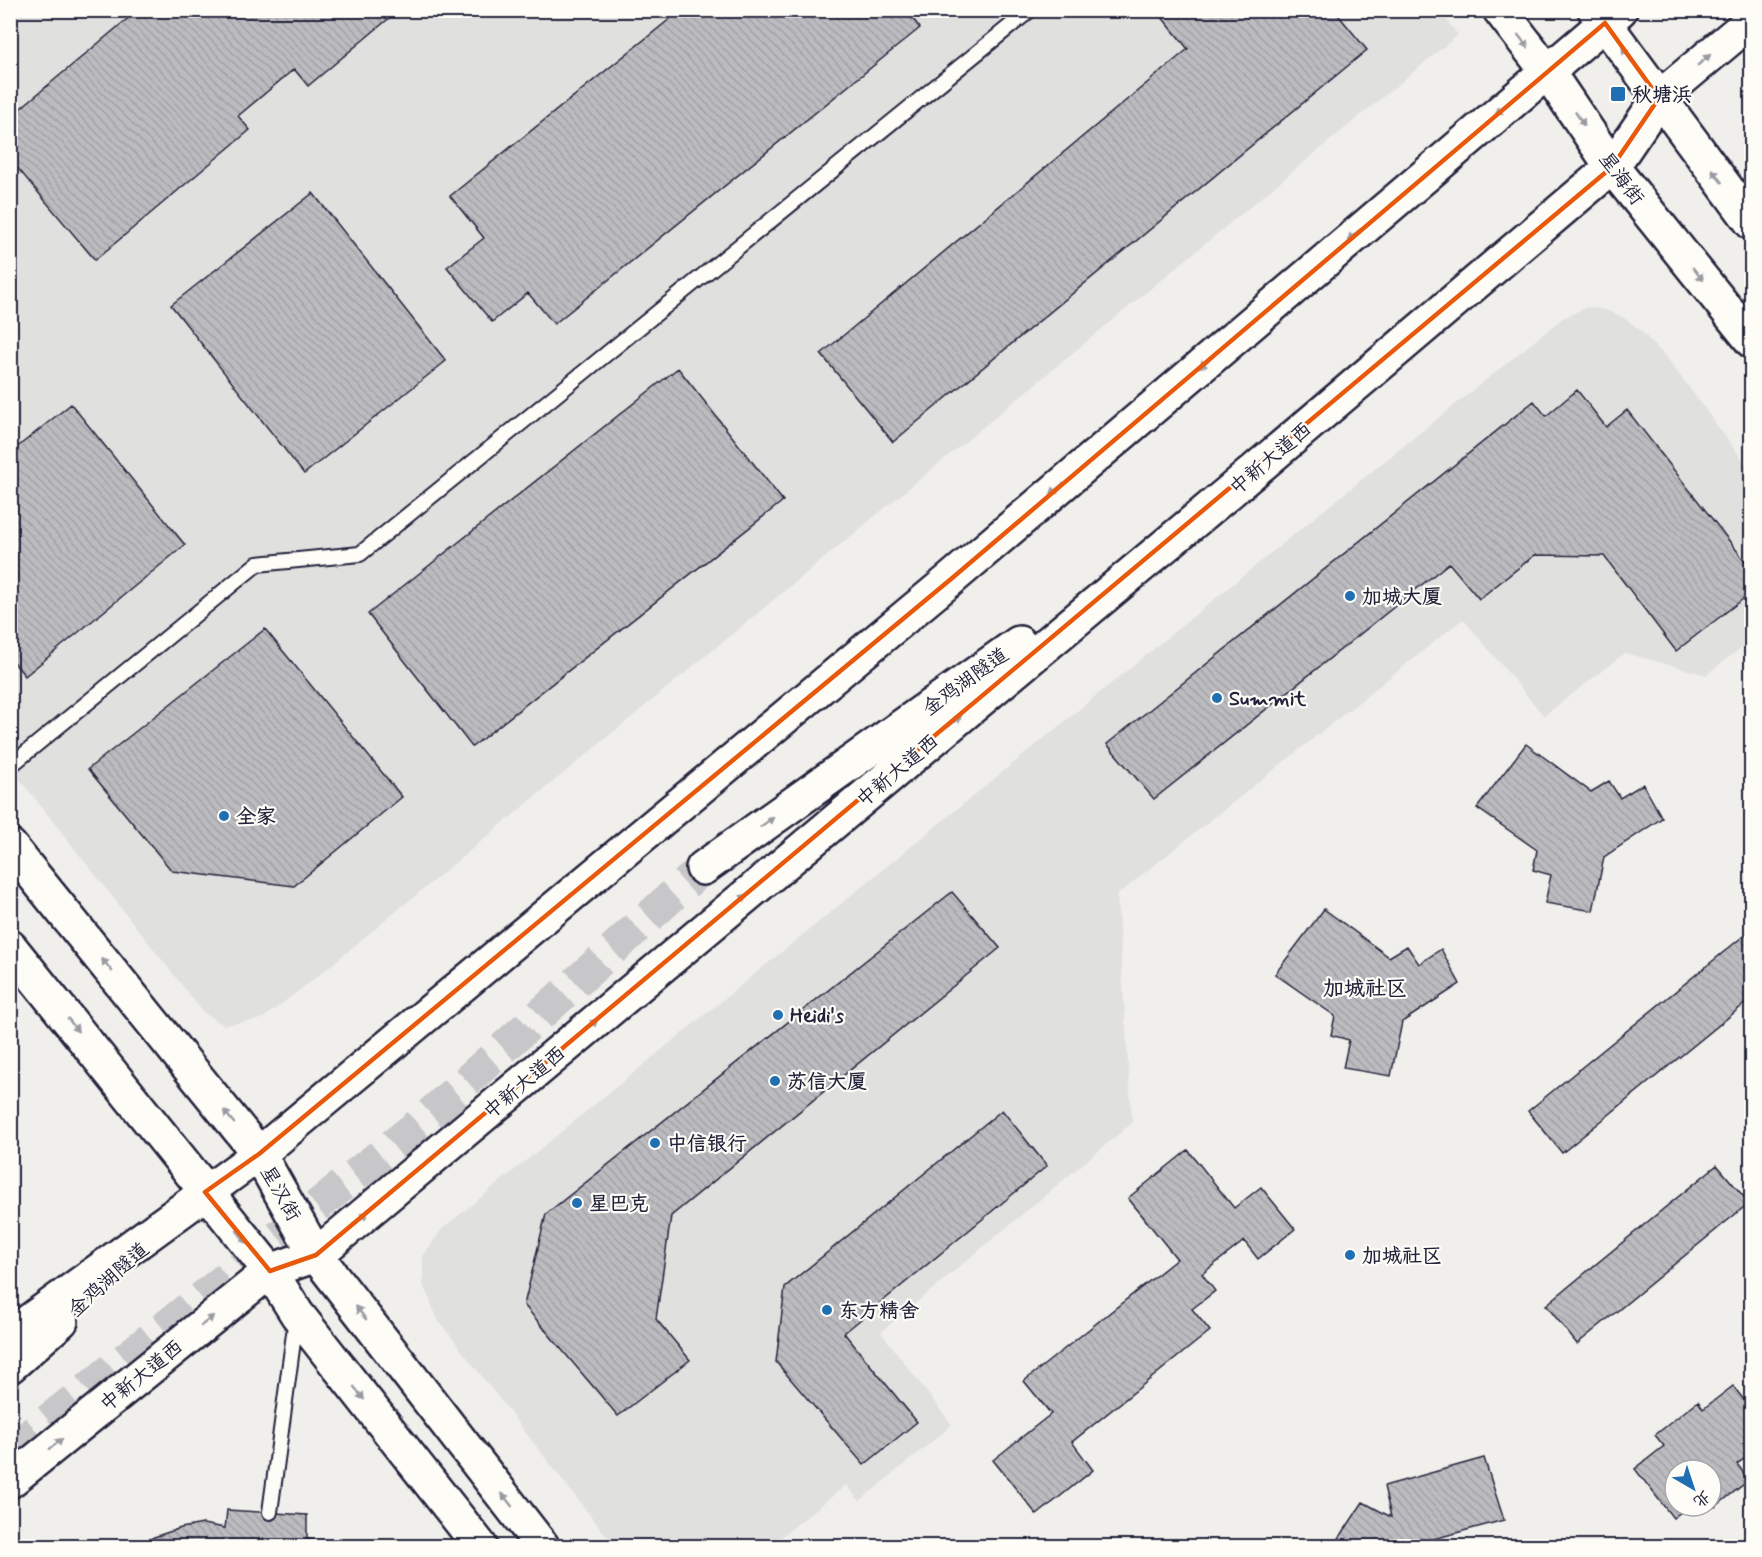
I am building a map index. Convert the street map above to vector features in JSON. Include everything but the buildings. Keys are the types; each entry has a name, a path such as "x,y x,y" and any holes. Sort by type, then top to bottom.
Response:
{"main road":[{"name":"星海街","path":"1500,10 1547,71 1612,166 1752,341"},
{"path":"10,1335 259,1154 951,579 1547,71 1607,15 1659,98 1752,223"},
{"name":"中新大道西","path":"10,1481 270,1271 316,1255 1228,493 1612,166 1659,98 1752,20"},
{"name":"金鸡湖隧道","path":"703,868 1228,493"},
{"name":"星汉街","path":"10,846 259,1154 316,1255 543,1546"},
{"path":"10,947 270,1271 297,1314 480,1546"},
{"name":"金鸡湖隧道","path":"10,1366 205,1192"}],"lane":[{"path":"10,766 257,564 360,554 1030,10"},
{"path":"270,1512 297,1314"}],"highlighted area":[{"path":"1605,23 1659,98 1612,167 316,1255 270,1271 205,1192 259,1154 951,579"}],"shaded area":[{"path":"1439,10 1458,35 318,976 262,1019 224,1025 203,1012 11,768 11,11"},
{"path":"1587,307 1606,310 1626,319 1642,332 1667,358 1751,471 1751,640 1706,675 1625,653 1544,716 1463,619 1117,895 1132,1123 881,1332 952,1425 860,1501 846,1485 770,1546 614,1546 438,1320 423,1284 423,1256 442,1229 1314,518 1563,318"}],"tunnel":[{"path":"10,1451 418,1125 703,868"}],"place":[{"name":"秋塘浜","path":"1618,94"},
{"name":"加城大厦","path":"1350,596"},
{"name":"Summit","path":"1217,698"},
{"name":"全家","path":"224,816"},
{"name":"Heidi's","path":"778,1015"},
{"name":"苏信大厦","path":"775,1081"},
{"name":"中信银行","path":"655,1143"},
{"name":"星巴克","path":"577,1203"},
{"name":"加城社区","path":"1350,1255"},
{"name":"东方精舍","path":"827,1310"}],"district":[{"name":"加城社区","path":"1365,988"}]}
